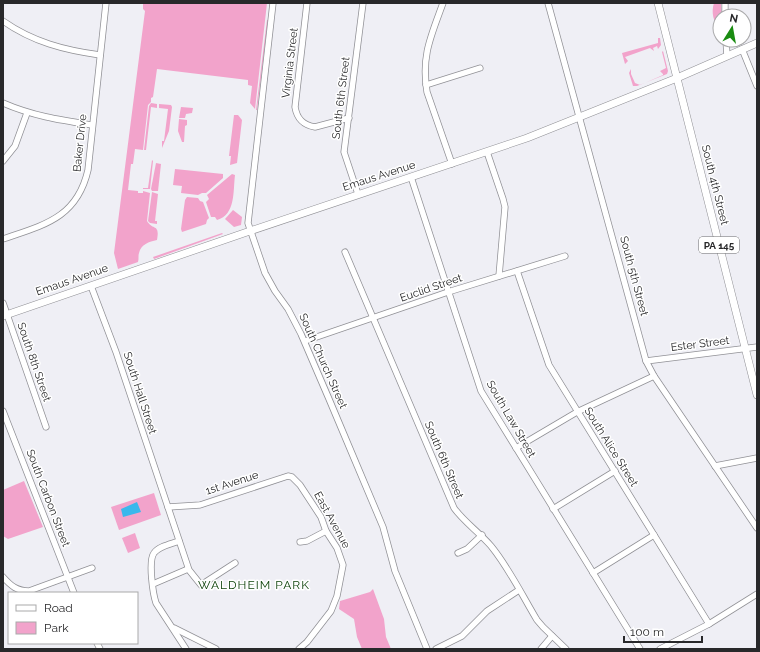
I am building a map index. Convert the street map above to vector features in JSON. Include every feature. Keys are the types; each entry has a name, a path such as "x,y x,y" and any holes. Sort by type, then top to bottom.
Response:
{"main road":[{"name":"South 4th Street","path":"658,3 757,395"},
{"name":"Emaus Avenue","path":"5,315 358,194 527,138 677,78 757,44"}],"street":[{"name":"Baker Drive","path":"3,239 51,222 59,217 72,205 79,195 86,180 106,3"},
{"name":"South Church Street","path":"273,3 248,223 259,259 267,277 291,314 305,341 383,528 395,571 427,649"},
{"name":"Virginia Street","path":"307,3 295,107 296,112 301,121 314,127 349,118"},
{"name":"South 6th Street","path":"358,194 344,152 363,3"},
{"path":"443,3 426,51 424,70 427,92 452,164"},
{"name":"South 5th Street","path":"548,3 646,360 654,376 757,528"},
{"path":"3,21 43,42 72,51 100,55"},
{"path":"726,48 727,56"},
{"path":"742,50 757,86"},
{"path":"426,85 480,68"},
{"path":"3,103 27,113 92,125"},
{"path":"3,161 15,146 27,113"},
{"path":"487,152 505,207 499,276"},
{"name":"South Law Street","path":"411,177 481,391 640,649"},
{"name":"South 6th Street","path":"345,252 454,508 458,514 482,535 498,556 537,620 566,649"},
{"name":"Euclid Street","path":"305,341 448,292 565,256"},
{"name":"South Alice Street","path":"517,271 548,362 709,624"},
{"name":"South Hall Street","path":"91,286 116,352 168,507"},
{"name":"South 8th Street","path":"3,303 5,315 46,427"},
{"name":"Ester Street","path":"646,360 757,347"},
{"path":"516,448 578,412 654,376"},
{"name":"South Carbon Street","path":"3,411 74,592"},
{"path":"715,466 757,458"},
{"path":"553,509 615,471"},
{"name":"1st Avenue","path":"168,507 200,505 288,476 292,477 300,485"},
{"name":"East Avenue","path":"299,649 307,642 331,611 339,587 343,564 337,548 326,530 321,517 300,485"},
{"path":"168,507 188,569 201,585 235,562"},
{"path":"300,542 307,541 326,530"},
{"path":"458,553 467,549 482,535"},
{"path":"593,573 654,535"},
{"path":"179,541 158,549 154,552 151,560 156,603 186,649"},
{"path":"3,577 18,590 29,591 92,568"},
{"path":"153,584 188,569"},
{"path":"436,649 462,636 487,611 519,590"},
{"path":"660,649 709,624 757,594"},
{"path":"173,628 216,649"},
{"path":"541,649 552,636"}],"green space":[{"path":"143,3 267,3 255,109 250,103 252,86 248,85 248,80 157,69 153,97 148,105 143,150 135,149 133,164 131,164 128,190 138,191 138,193 143,193 143,191 150,193 147,221 157,229 158,235 157,240 143,245 140,250 138,262 118,269 114,253 145,11 143,9"},
{"path":"714,3 721,3 721,8 713,8"},
{"path":"267,20 268,20 256,110"},
{"path":"658,38 660,38 661,45 658,49 657,46 653,48 654,51 650,48 625,57 628,61 625,64 622,53 658,43"},
{"path":"663,51 668,71 667,74 646,82 663,75 660,71 666,68"},
{"path":"631,69 631,74 635,83 640,85 633,86 629,73"},
{"path":"151,103 157,104 157,108 151,107 146,150 144,150 149,106"},
{"path":"159,104 171,105 172,107 169,131 162,148 168,109 159,108"},
{"path":"181,107 193,108 192,113 186,114 185,118 179,118"},
{"path":"234,115 238,115 242,120 237,163 230,165 231,156 229,156"},
{"path":"179,119 187,120 184,142 182,142 178,131"},
{"path":"152,160 150,189 143,189 148,188"},
{"path":"156,163 161,164 158,191 152,191 151,189"},
{"path":"175,169 223,174 223,178 206,193 198,195 181,193 182,186 173,185"},
{"path":"232,174 235,175 231,208 228,213 217,220 215,217 211,217 206,202 209,199 207,195"},
{"path":"152,192 158,194 155,221 157,221 157,224 150,223 148,221"},
{"path":"187,197 198,198 203,202 209,218 206,224 182,232 181,229 185,200"},
{"path":"233,210 242,217 241,225 234,227 225,219"},
{"path":"222,233 223,234 154,259 153,257"},
{"path":"24,481 43,527 8,539 3,536 3,490"},
{"path":"154,493 161,515 119,530 111,507"},
{"path":"135,533 140,548 128,553 122,538"},
{"path":"373,589 384,619 386,637 391,649 362,649 357,637 354,619 339,609 340,601 370,592"}],"water":[{"path":"137,502 141,512 123,517 121,509"}],"district":[{"name":"WALDHEIM PARK","path":"254,585"}]}
